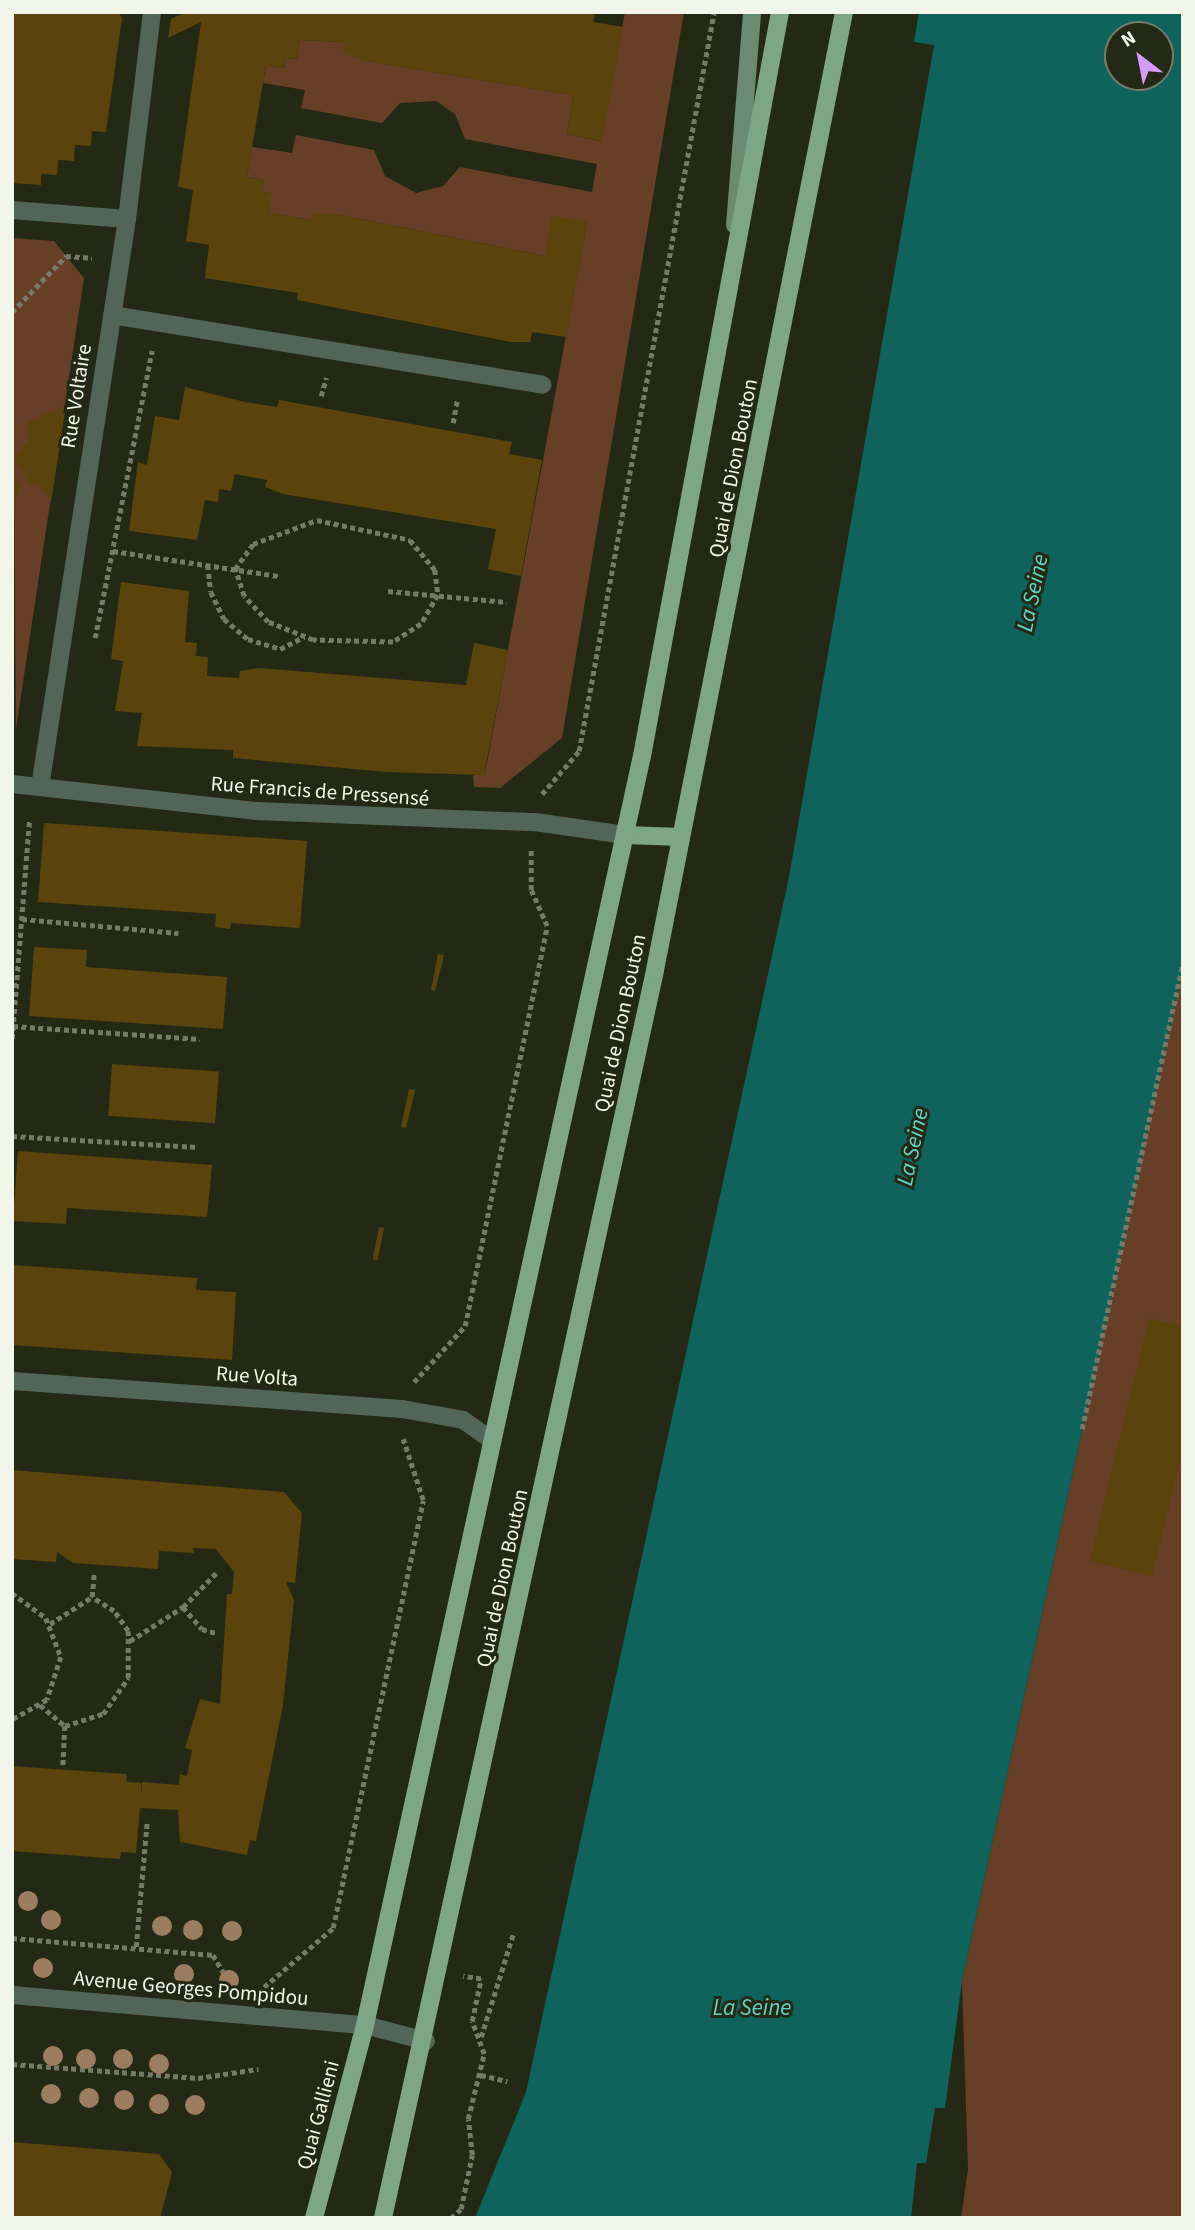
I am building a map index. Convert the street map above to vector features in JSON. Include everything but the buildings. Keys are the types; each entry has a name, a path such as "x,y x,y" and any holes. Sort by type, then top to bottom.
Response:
{"main road":[{"path":"732,261 752,12"},
{"name":"Quai de Dion Bouton","path":"365,2025 625,835 780,12"},
{"name":"Quai de Dion Bouton","path":"426,2041 681,837 844,12"},
{"path":"625,835 681,837"},
{"name":"Quai Gallieni","path":"314,2218 365,2025"},
{"path":"383,2218 426,2041"}],"street":[{"name":"Rue Voltaire","path":"40,787 127,219 152,12"},
{"path":"12,210 127,219"},
{"path":"112,316 542,384"},
{"name":"Rue Francis de Pressensé","path":"12,784 256,811 535,822 625,835"},
{"name":"Rue Volta","path":"12,1381 402,1409 463,1420 492,1440"},
{"name":"Avenue Georges Pompidou","path":"12,1995 365,2025 426,2041"}],"path":[{"path":"536,804 579,751 715,12"},
{"path":"12,312 66,256 103,259"},
{"path":"94,643 158,323"},
{"path":"317,520 410,540 435,570 438,595 421,624 393,642 304,637 268,622 244,596 235,569 253,544 317,520"},
{"path":"113,551 278,576"},
{"path":"208,565 211,592 225,619 248,639 280,649 304,637"},
{"path":"388,592 506,602"},
{"path":"12,1039 29,822"},
{"path":"407,1391 429,1358 465,1326 547,926 531,890 531,846"},
{"path":"22,919 178,933"},
{"path":"1082,1429 1183,961"},
{"path":"13,1026 200,1039"},
{"path":"12,1136 197,1147"},
{"path":"250,1989 261,1990 333,1928 423,1500 400,1428"},
{"path":"130,1642 183,1607 218,1571"},
{"path":"92,1597 94,1573"},
{"path":"12,1593 50,1624 61,1657 57,1683 40,1705 12,1720"},
{"path":"50,1624 92,1597"},
{"path":"65,1726 103,1713 118,1699 128,1678 130,1642 114,1611 92,1597"},
{"path":"183,1607 202,1629 216,1633"},
{"path":"40,1705 65,1726"},
{"path":"63,1768 65,1726"},
{"path":"135,1947 147,1820"},
{"path":"451,2218 461,2209 472,2155 468,2119 481,2074 481,2038 513,1934"},
{"path":"12,1938 214,1955 230,1985 240,1987"},
{"path":"461,1975 481,1979 472,2021 481,2038"},
{"path":"12,2064 198,2078 258,2070"},
{"path":"481,2074 507,2081"}],"shaded area":[{"path":"625,12 684,12 562,738 500,788 474,787 473,775 484,775 487,763 587,222 545,256 335,214 314,214 312,220 269,213 271,193 262,192 264,180 247,177 252,147 292,153 296,135 374,150 385,176 416,193 443,186 460,167 592,192 597,164 465,139 455,114 436,101 400,103 382,123 301,108 305,90 263,83 266,65 284,68 286,58 297,59 300,40 344,42 366,61 573,95 567,134 601,141"},
{"path":"12,238 54,241 84,278 16,729"},
{"path":"1183,967 1183,2218 961,2218 968,2169 962,1981"}],"water":[{"name":"La Seine","path":"919,12 1183,12 1183,967 962,1981 945,2108 935,2108 926,2163 917,2163 911,2218 475,2218 526,2092 789,877 934,45 914,42"}]}
